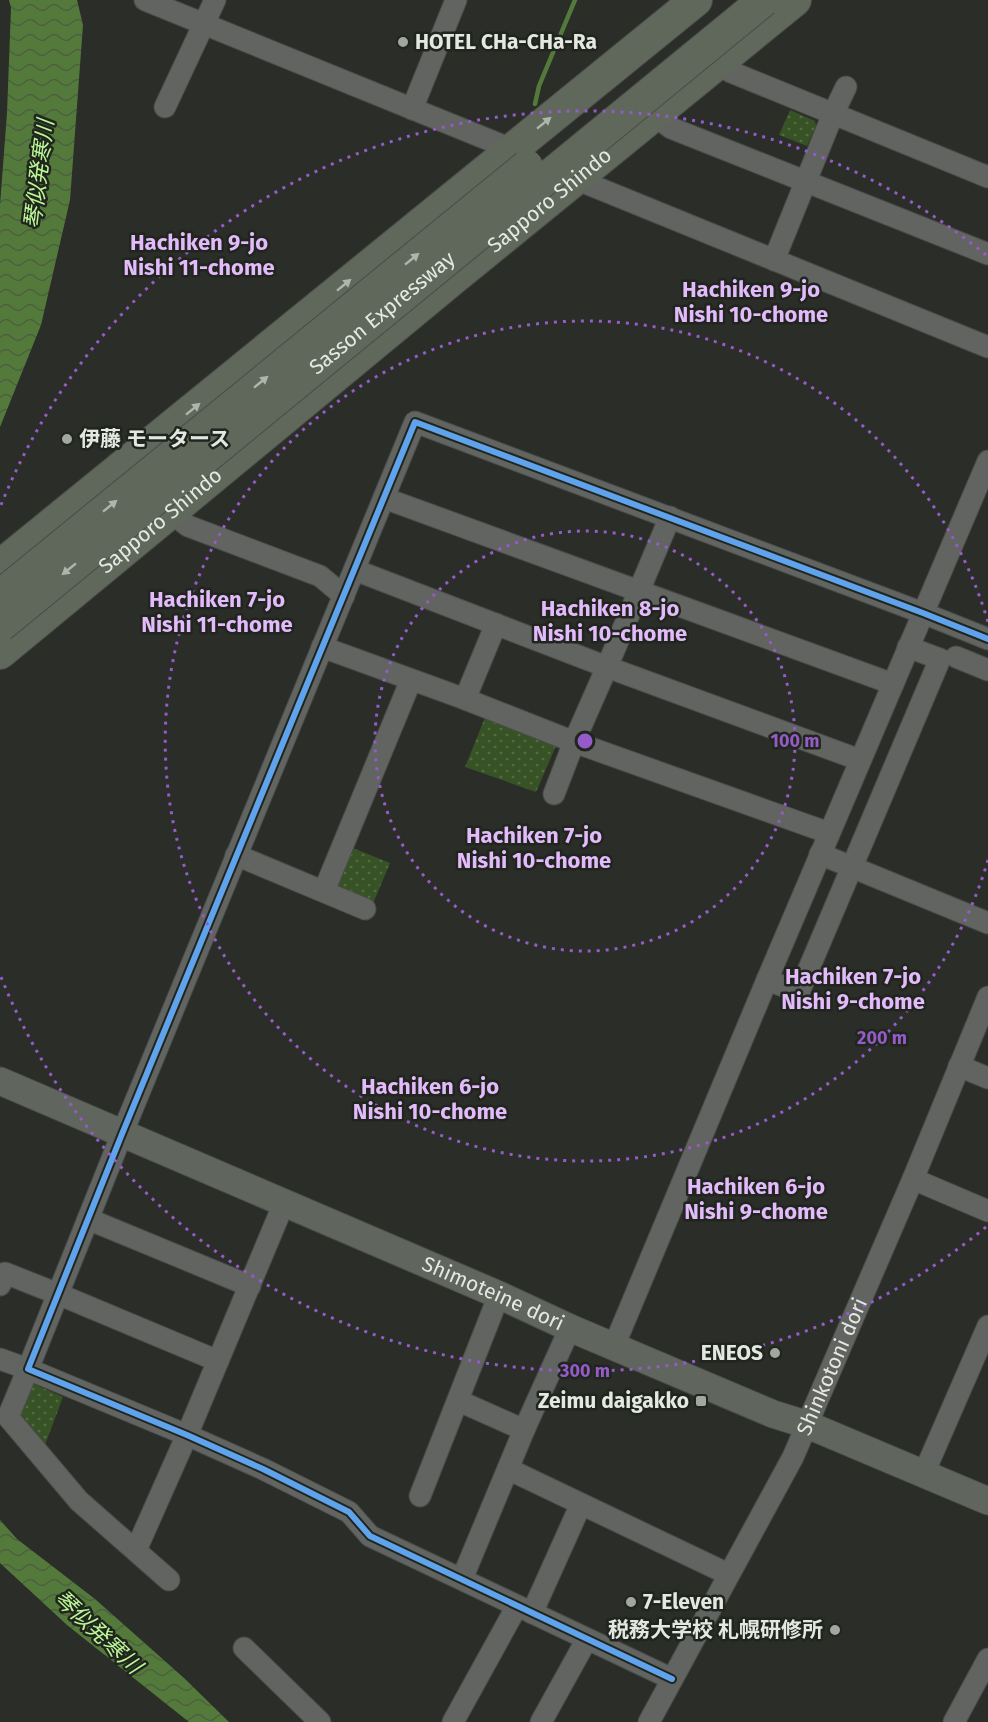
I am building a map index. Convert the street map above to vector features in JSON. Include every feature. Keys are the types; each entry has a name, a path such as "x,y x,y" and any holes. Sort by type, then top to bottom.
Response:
{"highway":[{"path":"9,559 696,0"},
{"name":"Sasson Expressway","path":"0,596 731,0"},
{"name":"Sasson Expressway","path":"0,626 764,0"},
{"name":"Sapporo Shindo","path":"0,653 795,0"}],"main road":[{"name":"Shimoteine dori","path":"0,1081 499,1295 570,1328 773,1414 808,1425 988,1500"}],"street":[{"path":"145,0 580,175 588,184 988,347"},
{"path":"165,107 215,0"},
{"path":"412,109 456,0"},
{"path":"718,63 731,72 988,177"},
{"path":"774,260 846,87"},
{"path":"654,115 671,128 988,254"},
{"path":"169,1580 79,1501 8,1417 236,855 416,422 988,639"},
{"path":"614,1346 766,980 988,461"},
{"path":"384,498 892,684"},
{"path":"170,513 188,526 320,576 344,596"},
{"path":"554,794 670,517"},
{"path":"354,570 607,667 860,760"},
{"path":"465,699 496,624"},
{"path":"322,647 574,742 829,833"},
{"path":"766,980 800,992 940,659 909,647"},
{"path":"956,657 988,670"},
{"path":"324,891 411,680"},
{"path":"820,854 988,923"},
{"path":"236,855 365,909"},
{"name":"Shinkotoni dori","path":"651,1721 808,1425 988,997"},
{"path":"959,1066 988,1078"},
{"path":"913,1179 988,1211"},
{"path":"136,1550 188,1435 284,1203"},
{"path":"88,1219 250,1286"},
{"path":"0,1285 5,1273 218,1361"},
{"path":"420,1496 499,1295"},
{"path":"924,1473 983,1350 988,1326"},
{"path":"462,1579 570,1328"},
{"path":"0,1359 188,1435 263,1469 349,1512 370,1536 672,1679"},
{"path":"459,1401 524,1431"},
{"path":"508,1469 728,1574"},
{"path":"453,1722 524,1609 581,1504"},
{"path":"541,1722 587,1639"},
{"path":"244,1648 320,1722"},
{"path":"954,1722 988,1659"}],"shaded area":[{"path":"790,110 815,121 816,126 807,146 779,135"},
{"path":"486,715 555,741 556,746 536,792 465,767"},
{"path":"353,848 390,863 372,906 335,886"},
{"path":"30,1382 63,1397 45,1445 18,1417"}],"water":[{"name":"琴似発寒川","path":"9,0 77,0 83,25 70,200 41,325 0,427 0,205 7,113 11,8"},
{"name":"琴似発寒川","path":"0,1520 17,1539 95,1599 184,1678 229,1722 189,1722 67,1625 0,1563"}],"waterway":[{"path":"535,104 539,86 575,0"}],"cycle path":[{"path":"672,1679 370,1536 349,1512 263,1469 28,1369 122,1134 415,422 988,639"}],"place":[{"name":"HOTEL CHa-CHa-Ra","path":"403,42"},
{"name":"伊藤 モータース","path":"67,439"},
{"name":"ENEOS","path":"775,1353"},
{"name":"Zeimu daigakko","path":"701,1401"},
{"name":"7-Eleven","path":"631,1602"},
{"name":"税務大学校 札幌研修所","path":"835,1630"}],"district":[{"name":"Hachiken 9-jo Nishi 11-chome","path":"199,254"},
{"name":"Hachiken 9-jo Nishi 10-chome","path":"751,302"},
{"name":"Hachiken 7-jo Nishi 11-chome","path":"217,612"},
{"name":"Hachiken 8-jo Nishi 10-chome","path":"610,620"},
{"name":"Hachiken 7-jo Nishi 10-chome","path":"534,848"},
{"name":"Hachiken 7-jo Nishi 9-chome","path":"853,988"},
{"name":"Hachiken 6-jo Nishi 10-chome","path":"430,1098"},
{"name":"Hachiken 6-jo Nishi 9-chome","path":"756,1198"}]}
